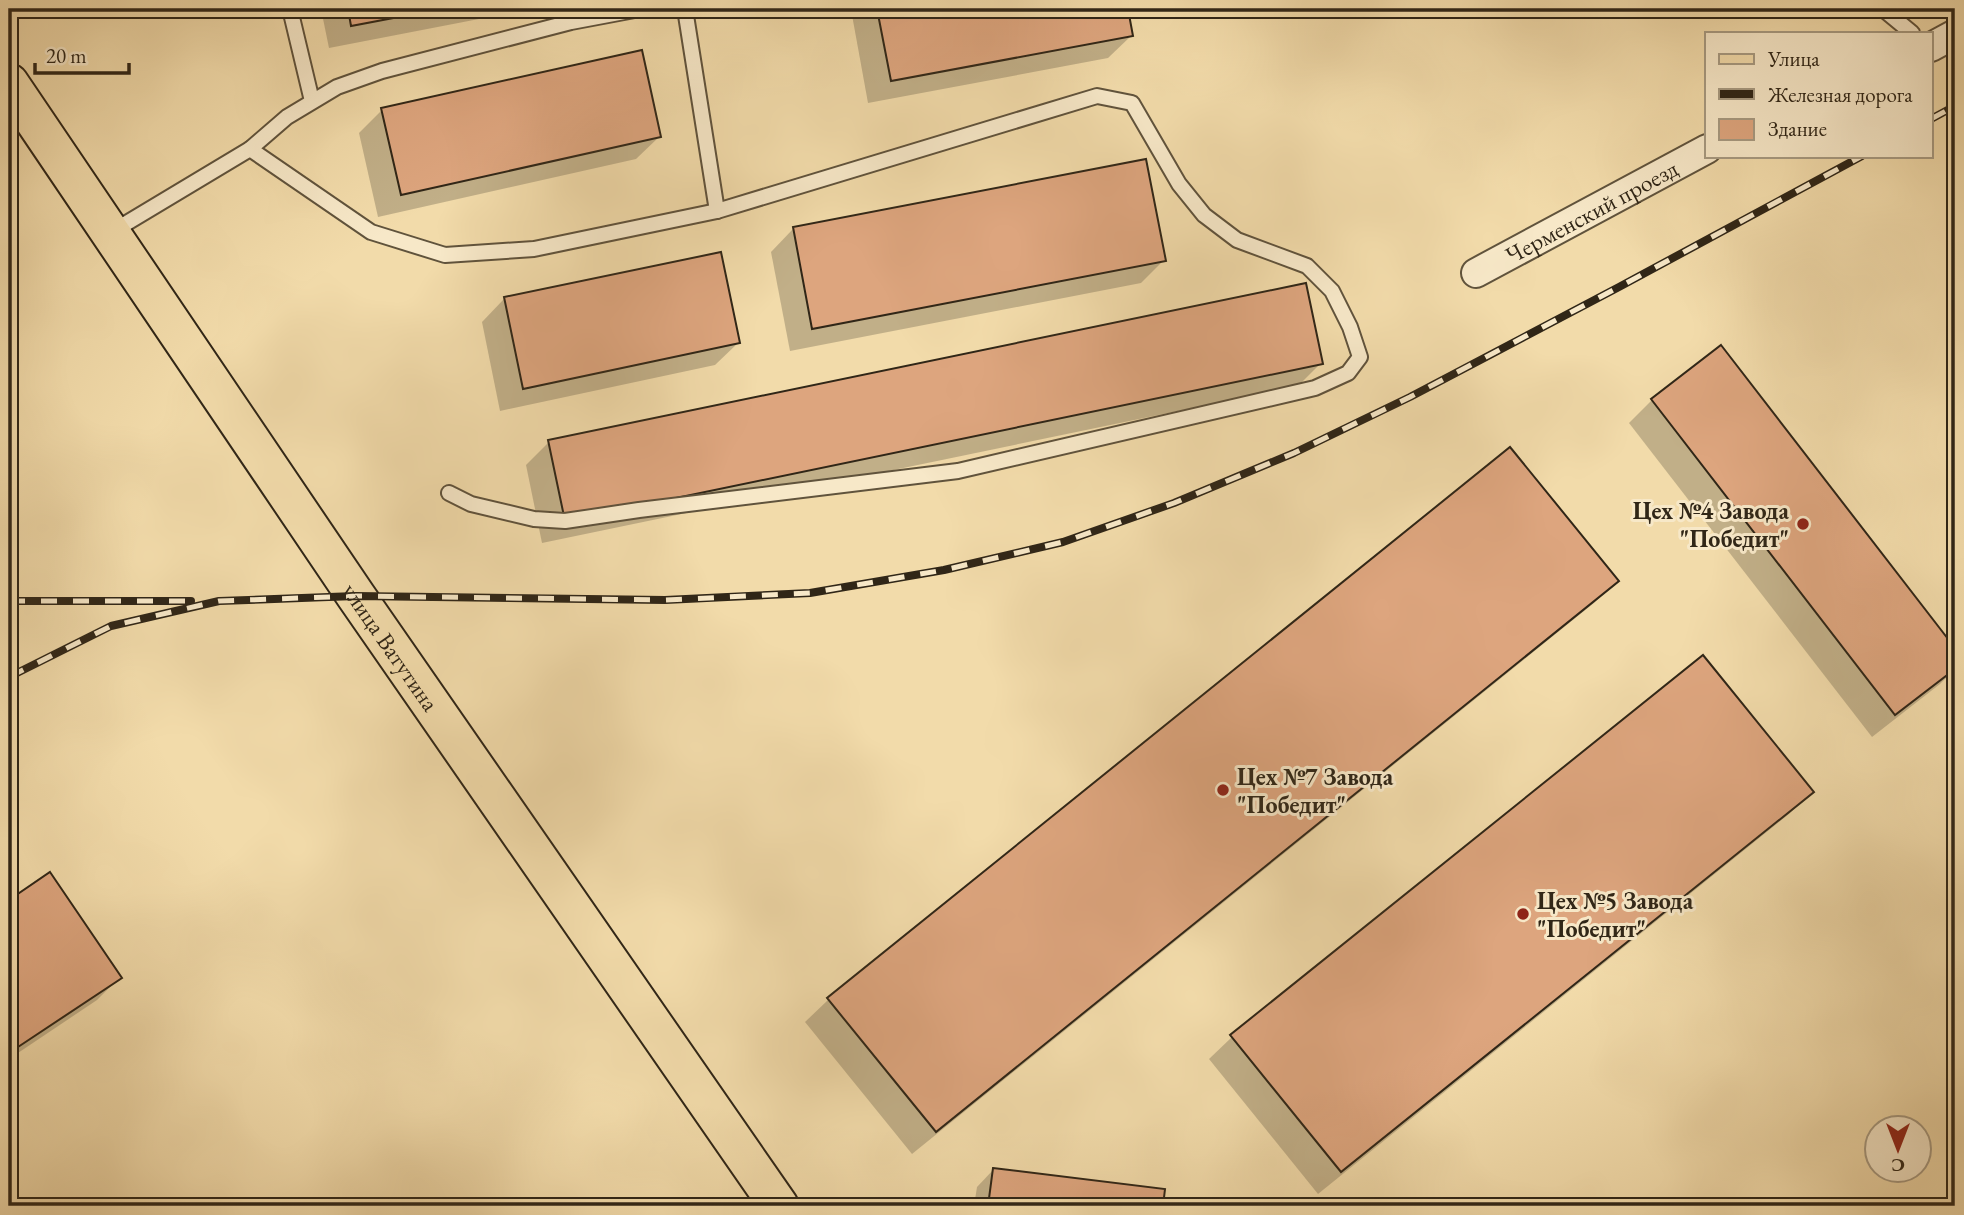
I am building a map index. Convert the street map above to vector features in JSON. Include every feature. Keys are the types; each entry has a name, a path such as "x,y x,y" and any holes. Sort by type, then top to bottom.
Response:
{"main road":[{"name":"улица Ватутина","path":"9,83 356,596 779,1206"}],"street":[{"path":"1932,46 1955,33"},
{"name":"Черменский проезд","path":"1476,273 1705,150"}],"lane":[{"path":"290,9 312,101"},
{"path":"110,233 250,149 287,117 337,87 383,71 571,22 640,9"},
{"path":"685,9 717,211"},
{"path":"1883,9 1911,32"},
{"path":"250,149 371,232 445,255 534,249 717,211 1097,96 1132,103 1179,184 1204,215 1237,240 1307,266 1332,290 1350,327 1360,357 1348,373 1315,388 958,471 565,521 534,519 471,504 449,493"}],"building":[{"path":"348,9 441,9 351,26"},
{"path":"877,9 1128,9 1133,36 891,81"},
{"path":"642,50 661,137 401,195 381,108"},
{"path":"1146,159 1166,261 812,329 793,227"},
{"path":"721,252 740,343 523,389 504,297"},
{"path":"1306,283 1323,364 565,521 548,440"},
{"name":"Цех №4 Завода \"Победит\"","path":"1721,345 1955,648 1955,669 1895,715 1651,399"},
{"name":"Цех №7 Завода \"Победит\"","path":"1510,447 1619,581 936,1132 827,998"},
{"name":"Цех №5 Завода \"Победит\"","path":"1703,655 1814,792 1341,1172 1230,1035"},
{"path":"50,872 122,978 9,1053 9,900"},
{"path":"993,1168 1165,1189 1163,1206 988,1206"}],"railway":[{"path":"1932,118 1955,106"},
{"path":"9,677 111,626 219,601 356,596 665,600 810,593 944,570 1063,542 1174,503 1294,453 1410,397 1858,158"},
{"path":"9,601 191,601"}],"place":[{"name":"Цех №4 Завода \"Победит\"","path":"1803,524"},
{"name":"Цех №7 Завода \"Победит\"","path":"1223,790"},
{"name":"Цех №5 Завода \"Победит\"","path":"1523,914"}]}
